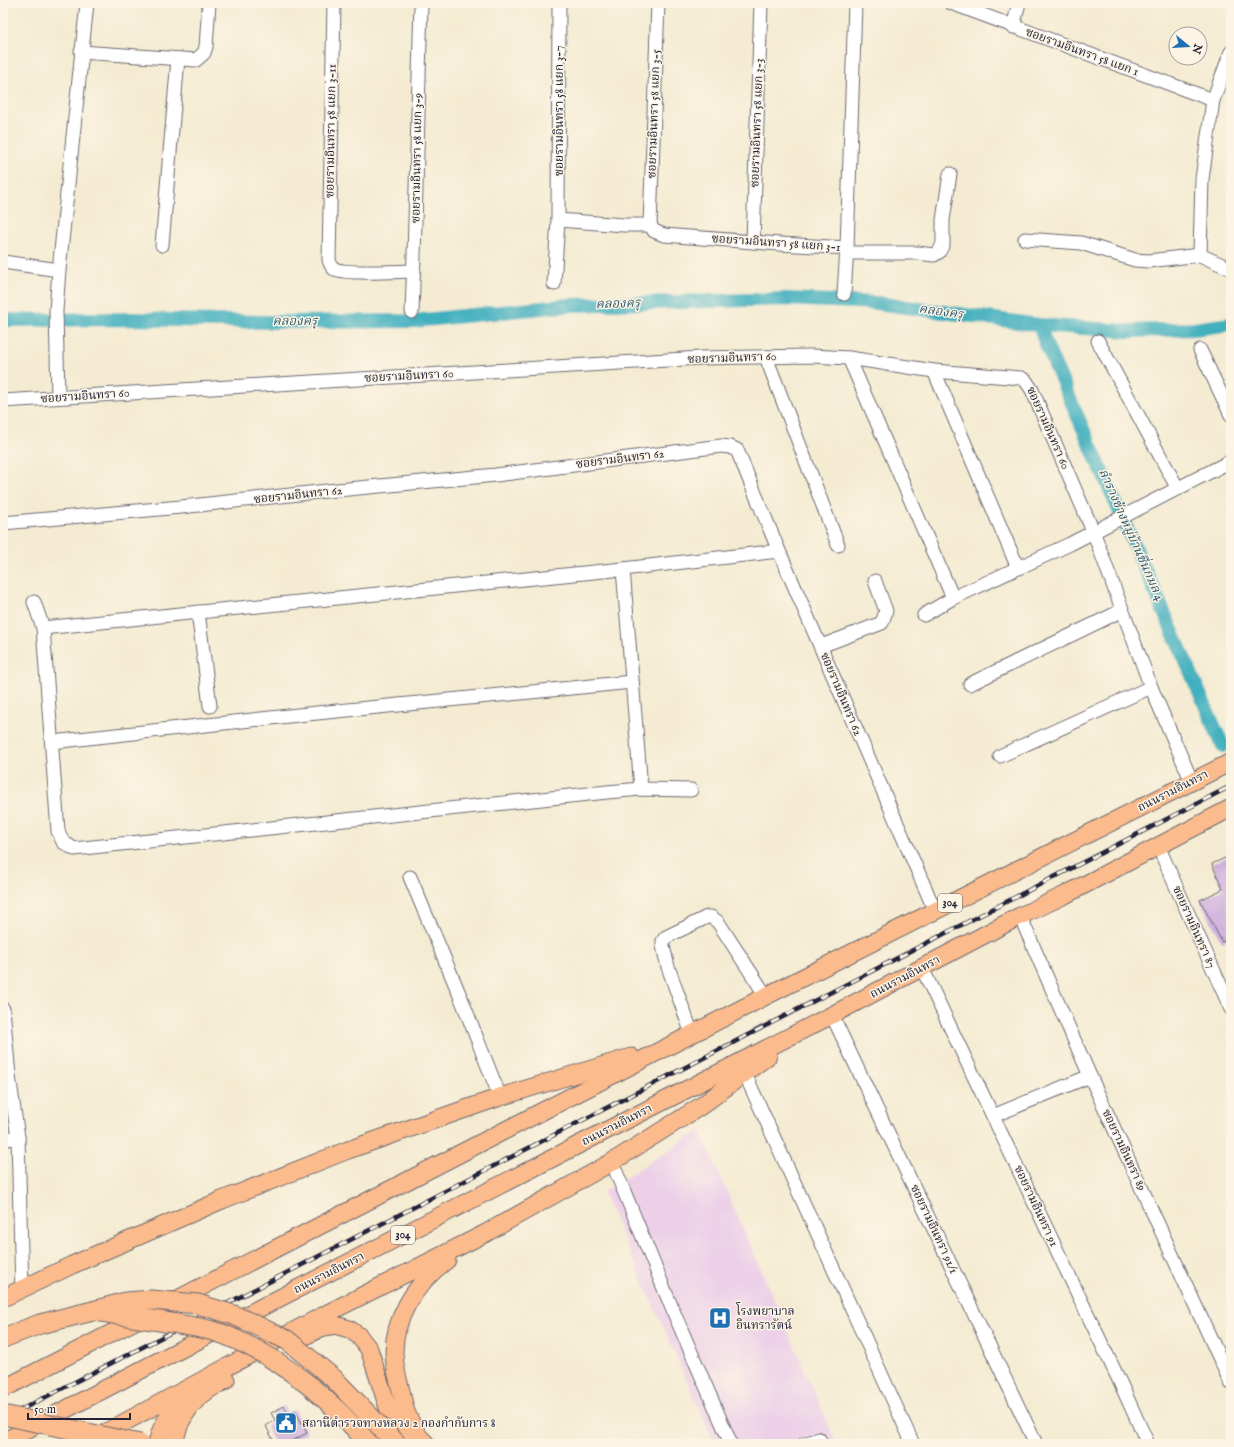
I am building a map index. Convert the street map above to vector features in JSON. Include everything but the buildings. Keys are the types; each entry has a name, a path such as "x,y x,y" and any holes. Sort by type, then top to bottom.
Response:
{"highway":[{"path":"3,1338 40,1324 126,1302 151,1300 198,1304 234,1315 287,1340 333,1378 397,1444"},
{"path":"93,1311 193,1327 224,1334 251,1347 280,1364 314,1388 354,1426 369,1444"},
{"path":"3,1415 140,1444"}],"main road":[{"name":"ถนนรามอินทรา","path":"3,1389 670,1045 1231,762"},
{"name":"ถนนรามอินทรา","path":"3,1442 1231,808"},
{"path":"84,1444 318,1318 486,1233 612,1162 701,1106 803,1029"},
{"path":"4,1297 22,1290 72,1265 229,1197 348,1150 500,1097 670,1045"},
{"path":"418,1443 407,1415 394,1363 398,1324 407,1303 437,1267 486,1233"},
{"path":"175,1444 176,1436 190,1408 207,1391 321,1328 335,1325 349,1329 359,1336 369,1349 393,1423 418,1443"},
{"path":"157,1444 167,1417 175,1406 197,1383"}],"street":[{"path":"58,397 56,310 87,3"},
{"path":"81,52 196,60 204,53 206,47 209,3"},
{"name":"ซอยรามอินทรา 58 แยก 3-11","path":"334,3 329,260 331,266 338,270 368,272 414,271"},
{"name":"ซอยรามอินทรา 58 แยก 3-9","path":"412,312 416,243 416,135 421,3"},
{"name":"ซอยรามอินทรา 58 แยก 3-7","path":"554,284 558,220 559,3"},
{"name":"ซอยรามอินทรา 58 แยก 3-5","path":"650,225 658,3"},
{"name":"ซอยรามอินทรา 58 แยก 3-3","path":"753,242 761,3"},
{"name":"ซอยรามอินทรา 58 แยก 3-1","path":"558,220 624,225 650,225 654,230 664,234 847,251 855,3"},
{"name":"ซอยรามอินทรา 58 แยก 1","path":"951,3 1213,100"},
{"path":"1013,27 1018,3"},
{"path":"1200,256 1202,179 1213,100 1231,52"},
{"path":"162,245 178,59"},
{"path":"844,294 847,251 918,253 934,255 939,252 943,244 943,220 950,174"},
{"path":"1025,239 1081,243 1135,260 1148,262 1200,256 1231,269"},
{"path":"3,262 59,270"},
{"path":"1098,341 1178,489"},
{"path":"1200,350 1231,415"},
{"path":"766,356 838,545"},
{"name":"ซอยรามอินทรา 60","path":"3,401 700,358 766,356 849,358 934,371 1017,377 1026,380 1032,390 1093,531 1151,687 1192,782"},
{"path":"849,358 952,598"},
{"path":"934,371 1018,568"},
{"name":"ซอยรามอินทรา 62","path":"3,523 181,507 496,475 721,446 730,447 737,450 779,551 935,911"},
{"path":"924,614 952,598 1070,544 1231,461"},
{"path":"43,628 623,569 779,551"},
{"path":"623,569 641,789"},
{"path":"821,646 882,623 886,611 875,581"},
{"path":"34,602 43,628 58,831 63,842 74,849 641,789 690,790"},
{"path":"970,684 1122,610"},
{"path":"198,612 210,706"},
{"path":"52,742 307,714 632,682"},
{"path":"1000,756 1151,687"},
{"name":"ซอยรามอินทรา 87","path":"1158,846 1231,1009"},
{"path":"410,877 461,998 500,1097"},
{"name":"ซอยรามอินทรา 89","path":"1020,916 1090,1076 1231,1383"},
{"path":"692,1034 668,967 663,946 666,937 707,917 715,919 766,996"},
{"name":"ซอยรามอินทรา 91","path":"922,968 1148,1444"},
{"path":"3,1009 9,1076 18,1137 22,1290"},
{"name":"ซอยรามอินทรา 91/1","path":"832,1015 1036,1444"},
{"path":"745,1074 914,1444"},
{"path":"993,1116 1090,1076"},
{"path":"3,1140 18,1137"},
{"path":"612,1162 674,1313 731,1444"},
{"path":"804,1444 819,1439 822,1444"}],"shaded area":[{"name":"โรงพยาบาล อินทรารัตน์","path":"700,1130 837,1444 715,1444 603,1192"}],"waterway":[{"name":"คลองครุ","path":"3,320 126,319 270,322 414,321 571,305 787,299 877,303 1039,325 1128,331 1194,329 1231,324"},
{"name":"ลำรางข้างหมู่บ้านชื่นกมล 4","path":"1039,325 1047,347 1223,746"}],"railway":[{"path":"3,1419 1231,786"}],"place":[{"name":"โรงพยาบาล อินทรารัตน์","path":"720,1318"},
{"name":"สถานีตำรวจทางหลวง 2 กองกำกับการ 8","path":"286,1423"}]}
